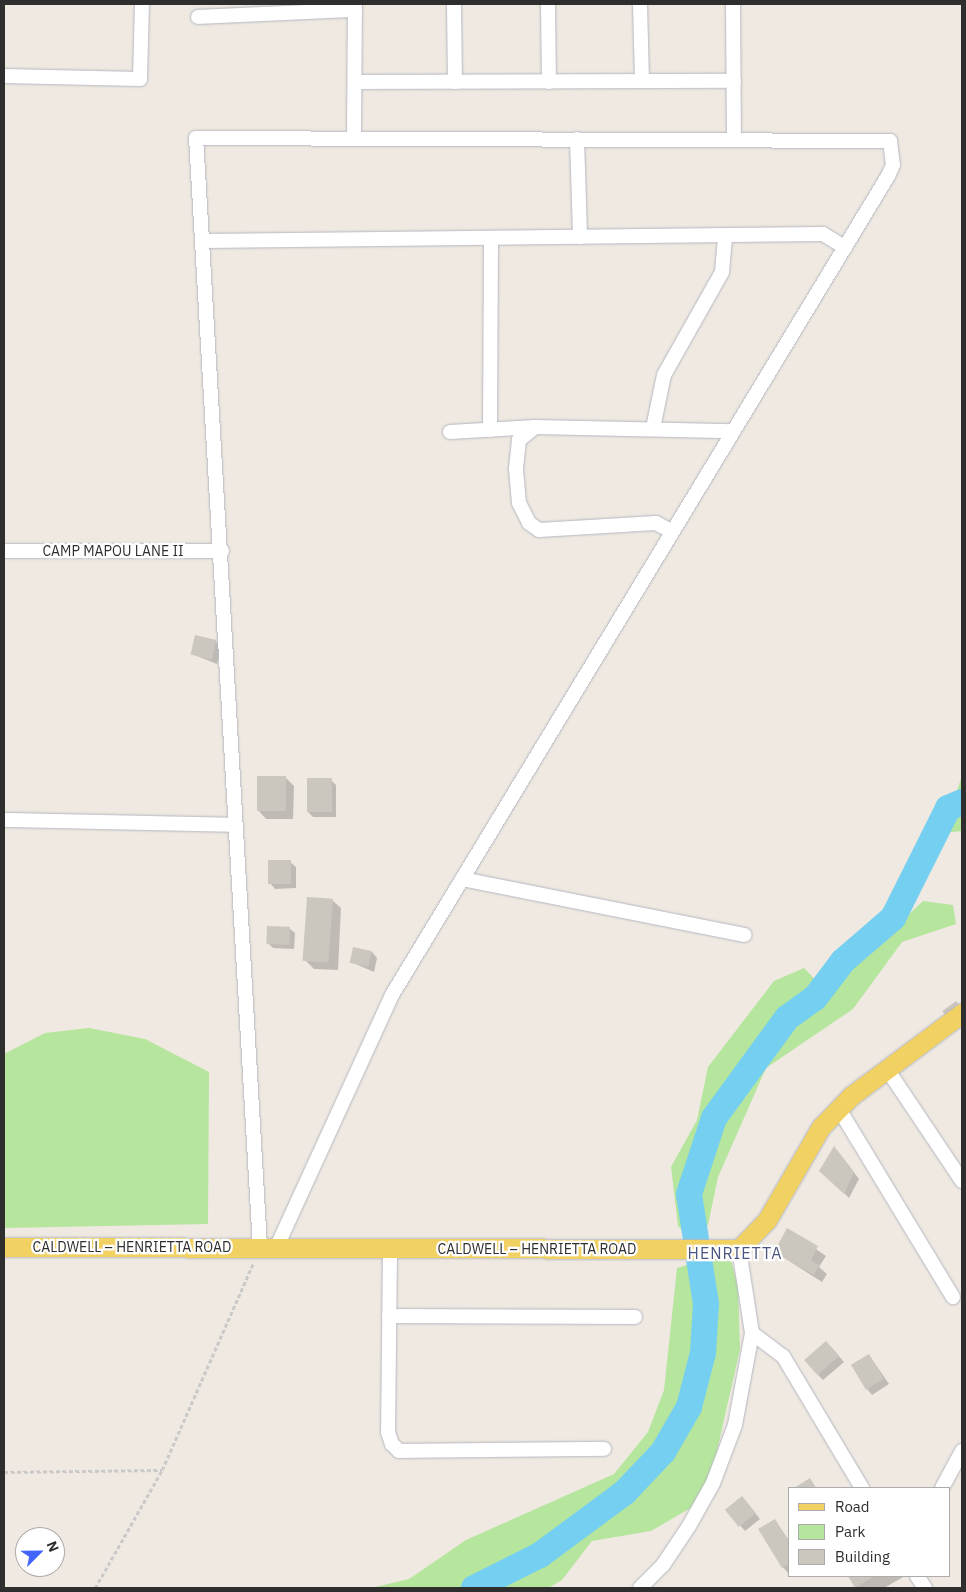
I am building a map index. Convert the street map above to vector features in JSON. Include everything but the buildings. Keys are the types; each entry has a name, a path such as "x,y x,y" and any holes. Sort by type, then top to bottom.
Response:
{"main road":[{"path":"731,1248 767,1220 809,1142 839,1109 962,1013"},
{"name":"CALDWELL – HENRIETTA ROAD","path":"4,1247 731,1248"}],"street":[{"path":"4,76 140,79 142,4"},
{"path":"454,4 455,82"},
{"path":"548,4 548,82"},
{"path":"640,4 642,81"},
{"path":"732,4 734,138"},
{"path":"198,17 355,7 354,138"},
{"path":"355,82 734,81"},
{"path":"196,138 734,138 890,141 893,165 846,247 671,531 392,995 269,1246 235,825 222,551 204,241 196,138"},
{"path":"578,139 580,237"},
{"path":"204,241 823,234 846,247"},
{"path":"654,428 664,375 722,272 725,235"},
{"path":"490,430 491,238"},
{"path":"450,432 535,427 733,431"},
{"path":"535,427 519,440 516,469 519,503 529,523 539,530 656,523 671,531"},
{"name":"CAMP MAPOU LANE II","path":"4,551 222,551"},
{"path":"4,820 235,825"},
{"path":"462,879 744,935"},
{"path":"887,1070 962,1181"},
{"path":"839,1109 953,1298"},
{"path":"390,1248 388,1432 399,1451 604,1449"},
{"path":"642,1587 668,1558 712,1483 735,1425 752,1332 731,1248"},
{"path":"389,1316 635,1317"},
{"path":"752,1332 782,1356 861,1487"},
{"path":"943,1487 962,1451"},
{"path":"918,1577 925,1588"}],"path":[{"path":"95,1588 162,1470 269,1246"},
{"path":"4,1472 162,1470"}],"green space":[{"path":"962,776 962,831 942,833"},
{"path":"923,901 953,905 956,924 902,942 853,1009 766,1068 718,1177 708,1225 686,1234 678,1226 671,1167 697,1120 708,1067 774,981 804,968 827,992"},
{"path":"89,1028 145,1039 209,1072 208,1224 4,1228 4,1054 45,1033"},
{"path":"707,1259 731,1261 738,1287 740,1349 712,1473 694,1506 651,1531 592,1541 562,1580 548,1588 371,1588 409,1579 466,1540 614,1474 648,1432 664,1390 677,1268"}],"waterway":[{"path":"474,1588 540,1555 625,1492 663,1452 689,1407 703,1353 706,1304 689,1194 714,1118 787,1018 815,998 843,961 893,918 948,808 962,802"}],"district":[{"name":"HENRIETTA","path":"735,1253"}]}
